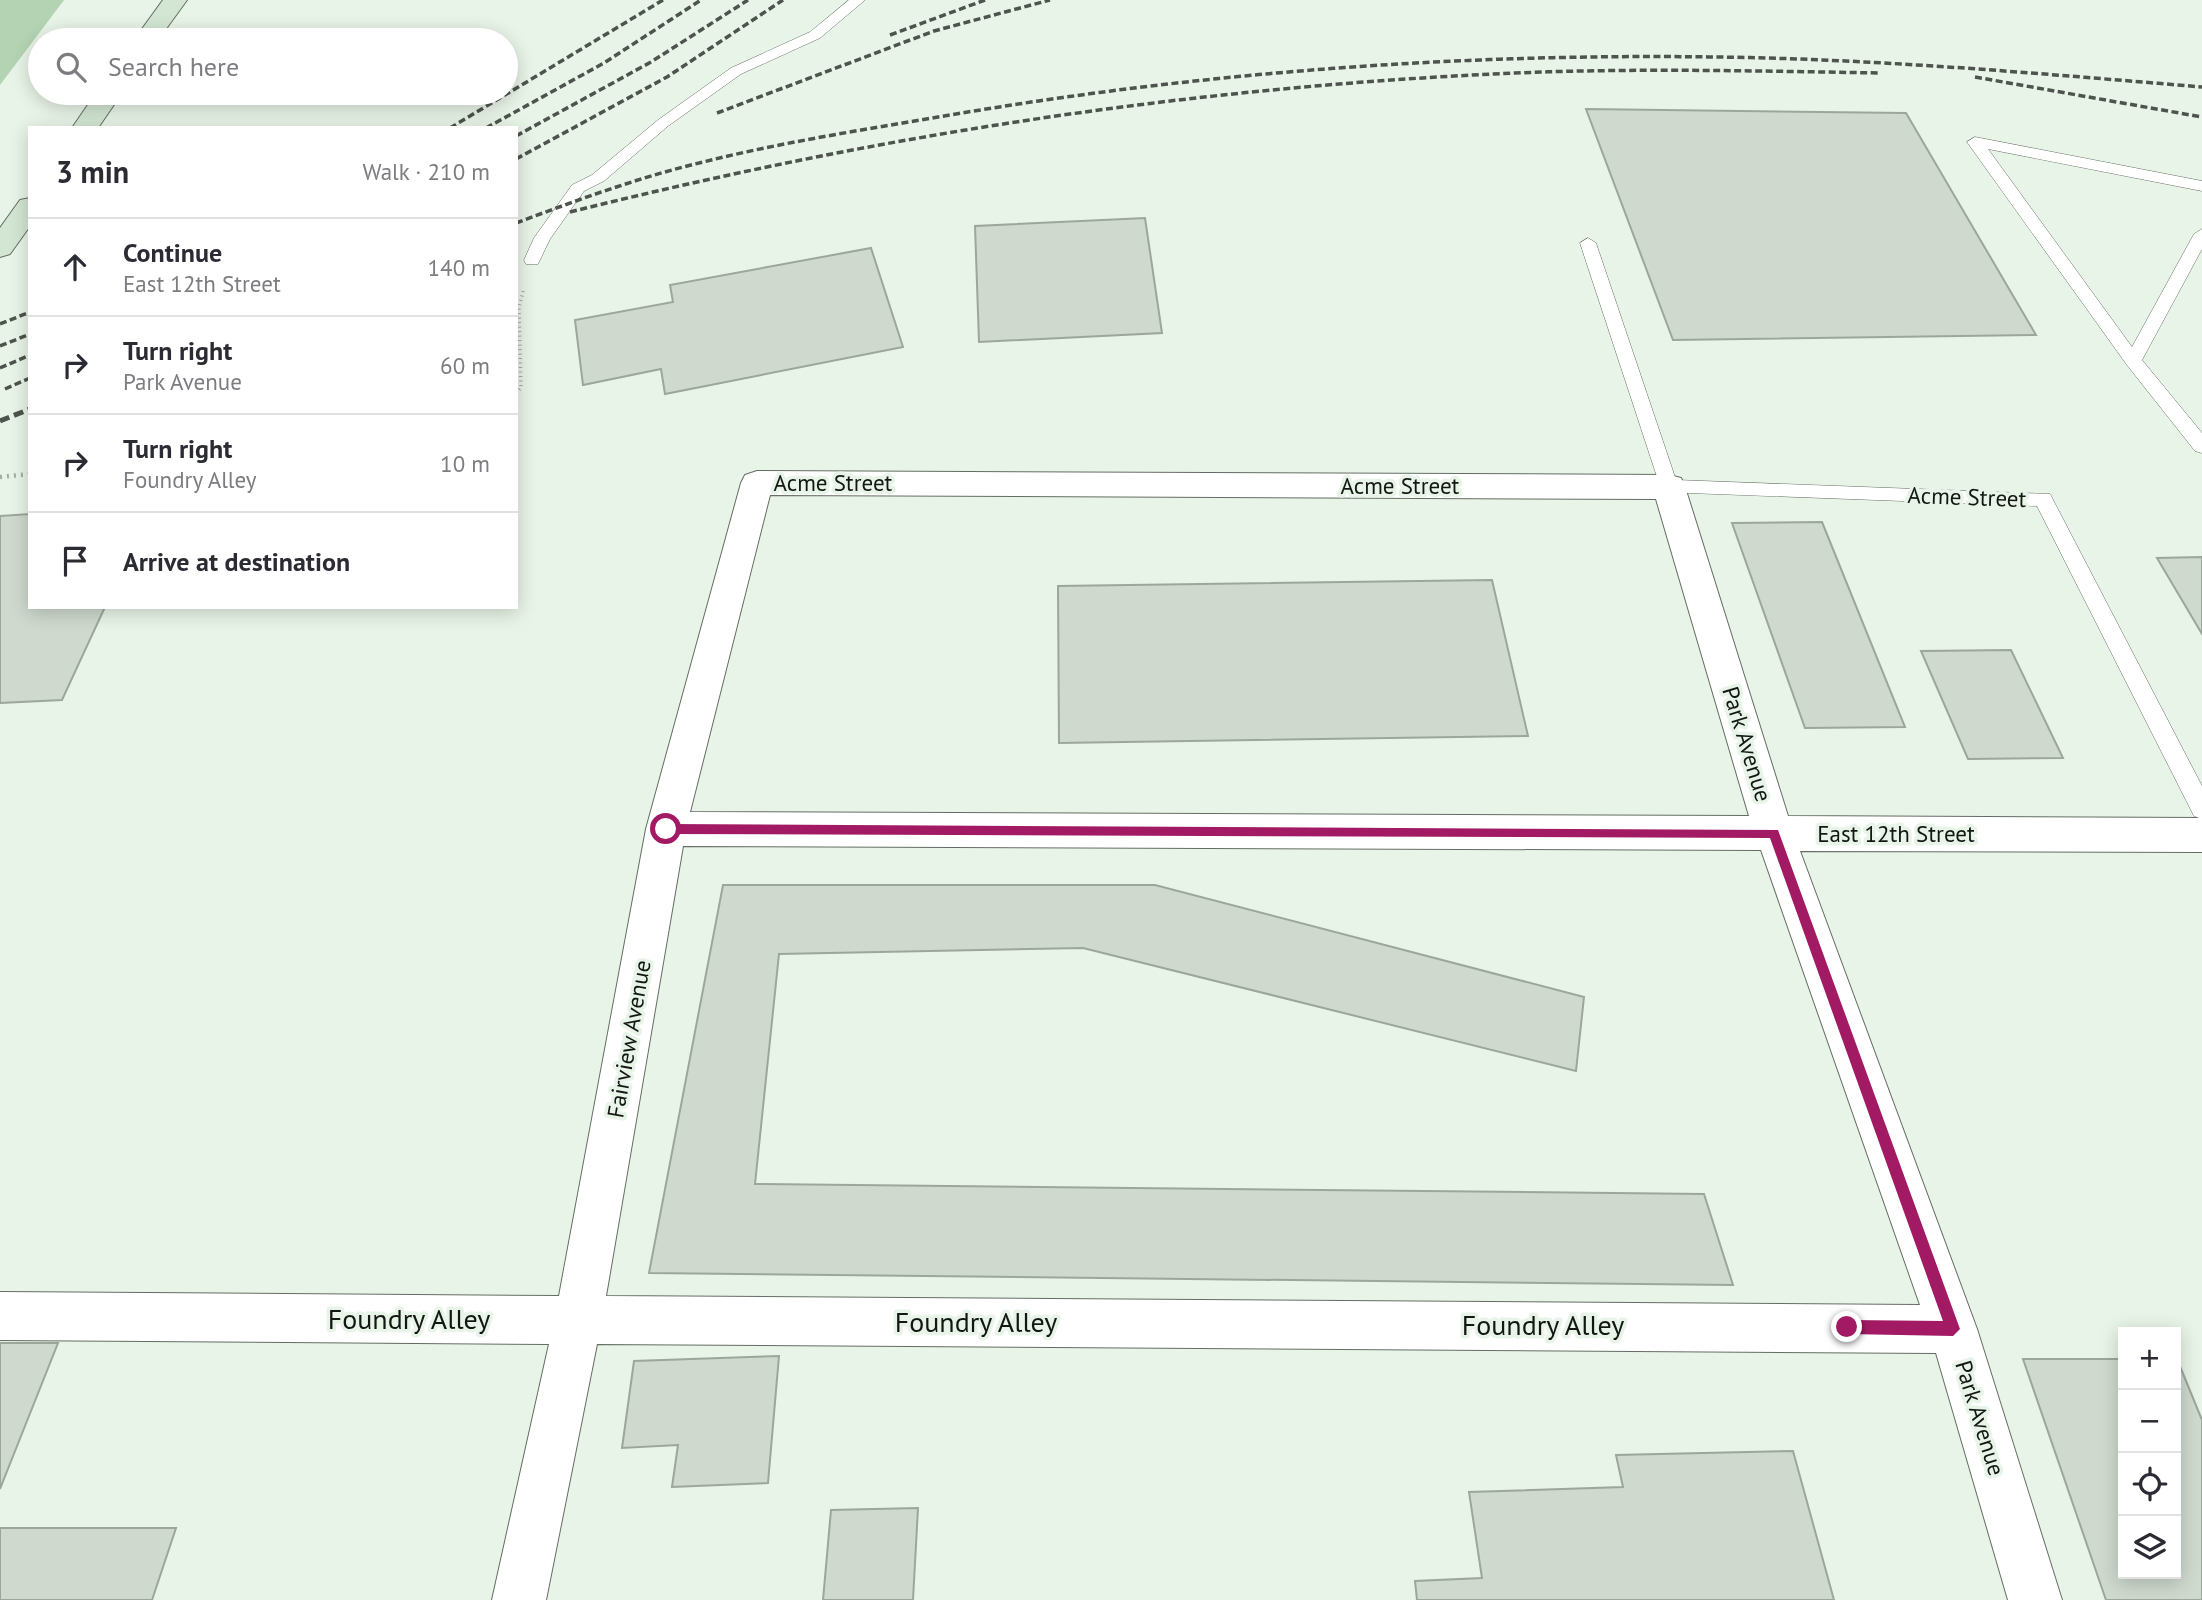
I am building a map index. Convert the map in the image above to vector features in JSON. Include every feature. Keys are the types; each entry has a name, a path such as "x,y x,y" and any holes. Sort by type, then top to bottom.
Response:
{"main road":[{"path":"154,28 174,0"},
{"path":"86,126 101,105"},
{"path":"0,248 28,208"}],"street":[{"name":"Acme Street","path":"757,483 1669,487"},
{"name":"Fairview Avenue","path":"519,1600 578,1320 666,829 757,483"},
{"name":"Park Avenue","path":"1669,487 1774,833 1953,1329 2035,1600"},
{"name":"East 12th Street","path":"666,829 2202,835"},
{"name":"Foundry Alley","path":"0,1316 1953,1329"}],"lane":[{"path":"532,260 542,238 578,188 598,178 663,123 736,71 815,35 858,0"},
{"path":"2202,186 1975,142 2133,361 2202,446"},
{"path":"2133,361 2202,234"},
{"name":"Park Avenue","path":"1588,243 1669,487"},
{"name":"Acme Street","path":"1669,487 2043,499 2202,808"}],"path":[{"path":"518,391 522,387 519,308 532,260"},
{"path":"0,477 28,474"}],"green space":[{"path":"0,0 64,0 43,28 28,28 28,48 0,85"}],"building":[{"path":"1586,109 1906,113 2036,335 1673,340"},
{"path":"1145,218 1162,333 979,342 975,226"},
{"path":"871,248 903,347 665,394 661,369 583,385 575,320 673,302 670,285"},
{"path":"28,514 28,609 104,609 62,700 0,703 0,516"},
{"path":"1822,522 1905,727 1805,728 1732,523"},
{"path":"2202,557 2202,634 2157,558"},
{"path":"1492,580 1528,736 1059,743 1058,586"},
{"path":"2011,650 2063,758 1968,759 1921,651"},
{"path":"723,885 1155,885 1584,997 1576,1071 1083,948 779,954 755,1184 1704,1194 1733,1285 649,1273"},
{"path":"0,1343 58,1343 0,1489"},
{"path":"779,1356 768,1483 672,1487 678,1445 622,1448 634,1361"},
{"path":"2023,1359 2118,1359 2118,1579 2181,1579 2181,1369 2202,1420 2202,1600 2106,1600"},
{"path":"1793,1451 1834,1600 1417,1600 1415,1581 1482,1578 1469,1492 1623,1487 1616,1455"},
{"path":"918,1508 913,1600 823,1600 831,1510"},
{"path":"0,1528 176,1528 152,1600 0,1600"}],"railway":[{"path":"518,87 663,0"},
{"path":"490,126 604,63 701,0"},
{"path":"518,135 651,62 748,0"},
{"path":"518,158 667,77 783,0"},
{"path":"890,35 985,0"},
{"path":"717,113 934,31 1050,0"},
{"path":"518,222 650,176 792,142 1056,98 1258,75 1563,57 1766,58 1984,70 2202,87"},
{"path":"570,212 804,159 922,137 1039,118 1276,90 1561,71 1881,73"},
{"path":"1975,77 2202,117"},
{"path":"453,126 488,105"},
{"path":"0,324 28,313"},
{"path":"0,346 28,335"},
{"path":"0,368 28,356"},
{"path":"5,389 28,379"},
{"path":"0,421 28,410"}],"route":[{"path":"666,829 1774,833 1953,1329 1847,1327"}]}
